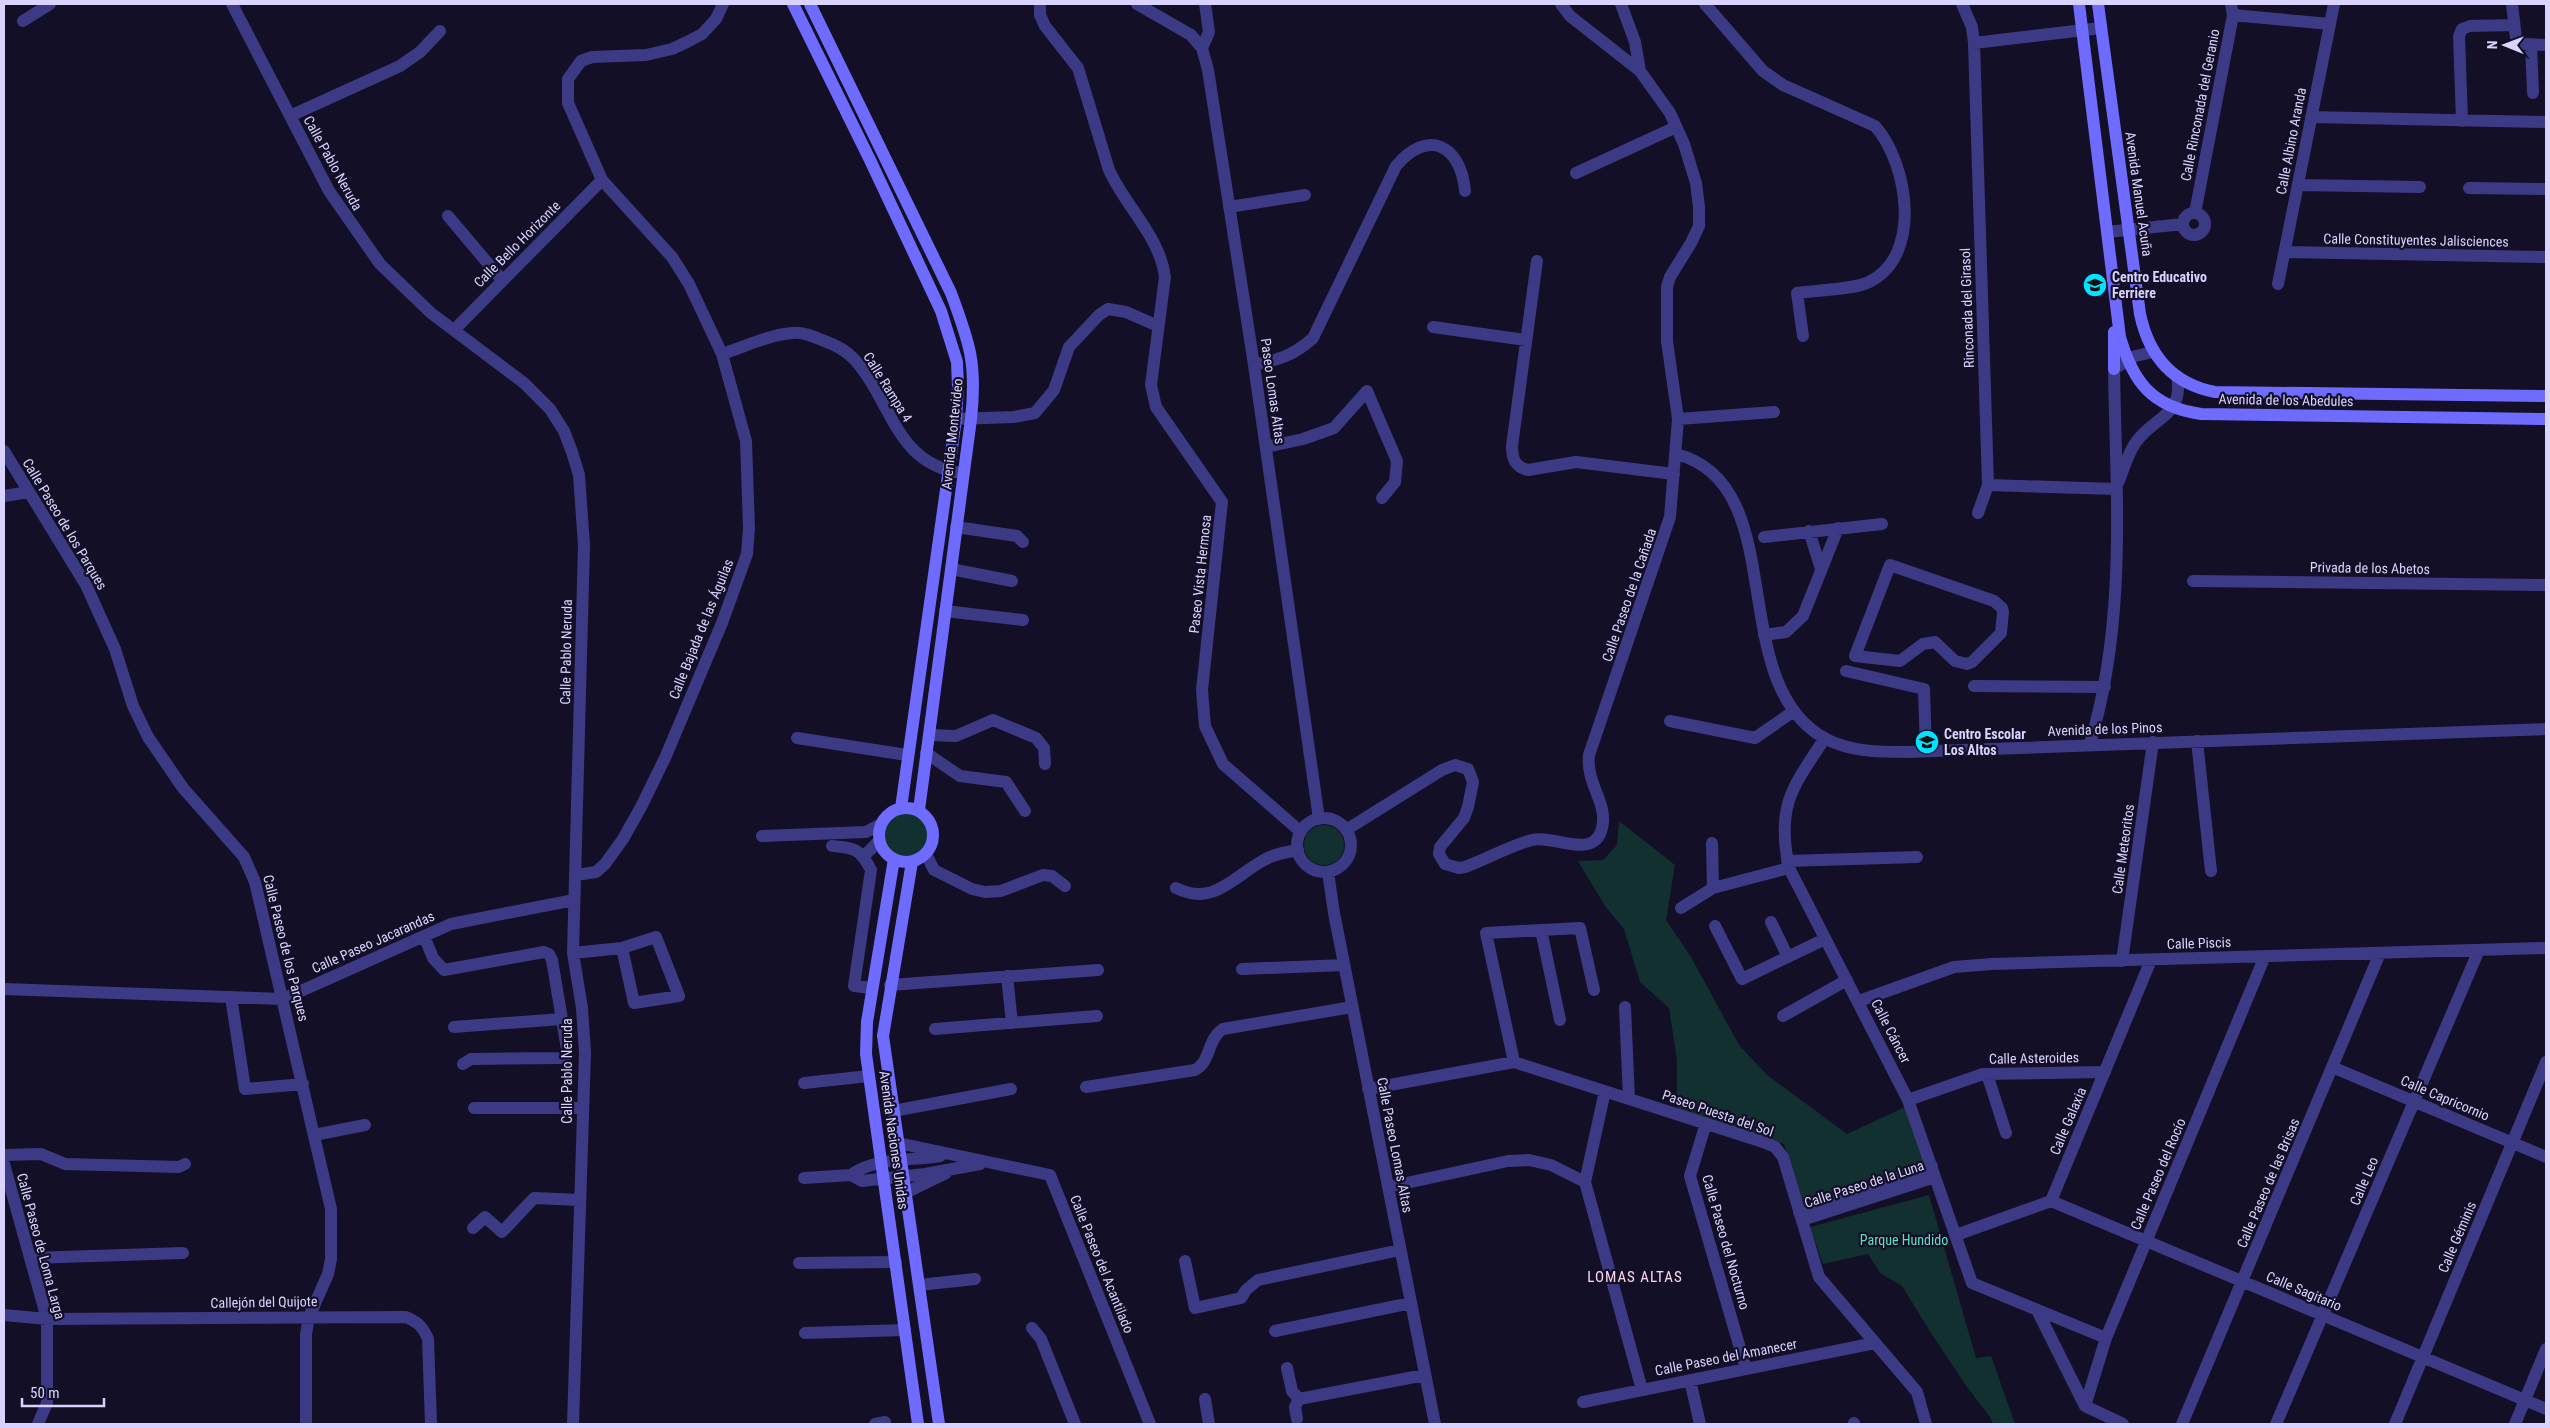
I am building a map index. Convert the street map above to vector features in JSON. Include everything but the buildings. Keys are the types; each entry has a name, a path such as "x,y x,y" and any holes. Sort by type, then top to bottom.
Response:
{"street":[{"path":"23,21 50,4"},
{"name":"Calle Pablo Neruda","path":"232,4 329,191 375,256 408,292 454,330 524,383 550,409 564,431 579,475 584,545 573,953 584,1027 573,1424"},
{"name":"Calle Bajada de las Águilas","path":"576,875 596,872 605,864 623,839 641,808 665,758 722,623 747,554 749,528 746,441 722,354 689,284 672,257 602,180 568,103 568,79 581,61 592,57 646,55 672,49 702,34 716,19 723,4"},
{"name":"Avenida Montevideo","path":"792,4 870,160 936,299 956,356 958,386 956,420 901,808"},
{"name":"Avenida Montevideo","path":"810,4 885,154 951,293 971,352 974,387 971,419 919,810"},
{"name":"Paseo Vista Hermosa","path":"1040,4 1040,15 1044,26 1078,68 1115,185 1158,249 1164,264 1165,277 1151,385 1156,407 1220,498 1222,508 1202,690 1204,726 1223,764 1301,832"},
{"path":"1137,4 1191,35 1202,48 1209,32 1206,4"},
{"name":"Calle Paseo de la Cañada","path":"1346,830 1442,770 1455,765 1468,769 1473,782 1464,818 1440,848 1439,854 1445,864 1459,868 1465,867 1533,840 1576,845 1587,844 1598,836 1603,817 1588,773 1589,755 1665,537 1670,517 1678,420 1667,341 1667,287 1670,277 1692,243 1699,226 1699,207 1696,183 1670,113 1640,71 1570,16 1561,4"},
{"path":"1621,4 1635,42 1640,71"},
{"path":"1705,4 1763,71 1784,85 1874,126 1882,135 1900,171 1904,195 1904,228 1896,255 1886,269 1863,284 1798,292 1804,336"},
{"name":"Rinconada del Girasol","path":"1962,4 1972,28 1974,43 1988,484"},
{"path":"2079,4 2113,282 2118,563 2116,605 2105,688 2090,744"},
{"name":"Avenida Manuel Acuña","path":"2098,4 2140,314 2144,332 2154,352 2177,376"},
{"name":"Calle Albino Aranda","path":"2278,284 2334,4"},
{"path":"2512,4 2516,38 2525,43 2546,45"},
{"path":"2232,10 2330,24"},
{"name":"Calle Rinconada del Geranio","path":"2195,212 2232,10"},
{"path":"2462,120 2459,36 2462,29 2470,26 2514,25"},
{"path":"1974,43 2101,28"},
{"path":"290,116 400,66 420,52 440,31"},
{"path":"2525,43 2532,93"},
{"name":"Paseo Lomas Altas","path":"1202,48 1208,70 1254,365 1319,819"},
{"path":"2311,117 2546,122"},
{"path":"1576,173 1676,126"},
{"path":"1254,365 1285,358 1298,351 1313,338 1396,166 1405,156 1429,144 1441,147 1459,162 1464,174 1466,191"},
{"path":"870,160 885,154"},
{"name":"Calle Bello Horizonte","path":"454,330 602,180"},
{"path":"2298,185 2420,187"},
{"path":"2469,188 2546,189"},
{"path":"1229,207 1305,195"},
{"path":"2195,212 2204,219 2204,230 2194,235 2188,233 2183,224 2187,216 2195,212"},
{"path":"448,216 502,280"},
{"path":"2107,232 2183,224"},
{"name":"Calle Constituyentes Jalisciences","path":"2284,252 2546,257"},
{"path":"1537,261 1512,446 1515,464 1521,469 1528,470 1576,462 1674,474"},
{"name":"Avenida de los Abedules","path":"2113,282 2120,337 2126,360 2133,374 2146,390 2161,402 2173,407 2201,414 2546,419"},
{"path":"936,299 951,293"},
{"path":"956,420 1014,417 1035,413 1054,390 1069,347 1094,320 1108,309 1126,312 1158,326"},
{"path":"1433,327 1526,340"},
{"name":"Calle Rampa 4","path":"722,354 778,335 793,333 806,334 835,345 848,353 860,367 899,433 913,450 931,465 948,471 963,473"},
{"path":"2114,368 2126,360 2154,352"},
{"path":"2116,488 2136,442 2168,415 2173,407 2179,389 2177,376"},
{"name":"Avenida de los Abedules","path":"2177,376 2197,388 2215,392 2546,396"},
{"path":"1266,447 1303,439 1334,428 1367,391 1397,461 1395,482 1382,498"},
{"path":"1678,420 1774,412"},
{"name":"Calle Paseo de los Parques","path":"4,451 86,585 115,649 133,706 148,737 183,788 244,857 250,868 283,998 331,1209 333,1242 328,1274 309,1317 306,1334 306,1424"},
{"name":"Avenida de los Pinos","path":"1676,454 1690,458 1708,470 1724,486 1734,502 1742,525 1770,666 1781,693 1794,711 1825,738 1848,747 1870,752 1926,751 2546,729"},
{"path":"1978,514 1988,484 2116,488"},
{"path":"4,496 29,492"},
{"path":"1764,537 1882,524"},
{"path":"956,528 1017,536 1023,542"},
{"path":"1764,635 1786,632 1803,616 1838,528"},
{"path":"1809,531 1821,569"},
{"path":"1890,566 1994,601 2002,608 1999,636 1972,662 1967,664 1955,661 1935,642 1923,644 1900,662 1857,657 1855,654 1890,566"},
{"path":"950,569 1012,581"},
{"name":"Privada de los Abetos","path":"2193,581 2546,585"},
{"path":"945,611 1023,620"},
{"path":"1846,671 1924,689 1926,751"},
{"path":"1974,686 2105,688"},
{"path":"1670,721 1755,738 1794,711"},
{"path":"928,735 956,736 993,720 1036,738 1044,748 1045,764"},
{"path":"797,738 907,755"},
{"name":"Calle Cáncer","path":"1825,738 1790,794 1783,830 1788,864 1908,1100 1972,1283 2106,1338"},
{"path":"2197,740 2211,871"},
{"name":"Calle Meteoritos","path":"2122,961 2153,742"},
{"path":"926,753 960,776 1006,782 1025,811"},
{"path":"762,836 866,832 881,824 889,813 901,808 919,810 926,815 934,830 931,847 926,854 912,862 894,860 887,855 880,841 881,824"},
{"path":"1319,819 1334,820 1346,830 1350,838 1349,856 1337,869 1328,872 1312,869 1305,864 1298,850 1301,832 1306,826 1319,819"},
{"path":"864,856 880,841"},
{"path":"1712,843 1713,888"},
{"path":"832,846 854,848 864,856 871,870 854,986 872,988"},
{"path":"1176,888 1198,895 1212,892 1223,888 1270,856 1298,850"},
{"path":"926,854 934,870 972,889 986,892 1001,891 1043,875 1052,876 1065,886"},
{"path":"1681,908 1713,888 1788,864 1917,857"},
{"name":"Avenida Naciones Unidas","path":"894,860 872,988 866,1038 869,1076 918,1424"},
{"name":"Avenida Naciones Unidas","path":"912,862 890,985 884,1036 900,1161 939,1424"},
{"name":"Calle Paseo Lomas Altas","path":"1328,872 1352,1007 1435,1424"},
{"name":"Calle Paseo Jacarandas","path":"4,989 283,998 450,924 574,900"},
{"path":"1771,922 1788,956"},
{"path":"1715,926 1742,979 1825,938"},
{"path":"1514,1062 1486,933 1580,928 1594,990"},
{"path":"1541,930 1560,1020"},
{"path":"424,936 433,958 444,970 544,952 549,954 562,1019 567,1049 566,1056 561,1058 471,1059 463,1064"},
{"path":"573,953 622,948 656,937 679,996 634,1003 622,948"},
{"name":"Calle Piscis","path":"1858,1001 1954,968 2546,948"},
{"name":"Calle Leo","path":"2276,1424 2479,950"},
{"name":"Calle Paseo de las Brisas","path":"2182,1424 2380,953"},
{"name":"Calle Paseo del Rocío","path":"2085,1406 2106,1338 2265,956"},
{"name":"Calle Galaxia","path":"2051,1201 2151,960"},
{"path":"1242,969 1344,965"},
{"path":"890,985 1098,970"},
{"path":"1007,976 1012,1022"},
{"path":"1783,1016 1847,980"},
{"path":"231,997 245,1089 303,1084"},
{"path":"1086,1087 1195,1070 1201,1067 1215,1034 1223,1030 1352,1007"},
{"path":"1625,1007 1629,1099"},
{"path":"934,1028 1097,1016"},
{"path":"454,1027 562,1019"},
{"name":"Paseo Puesta del Sol","path":"1368,1089 1514,1062 1706,1123 1774,1147 1783,1157 1819,1277 1917,1392 1926,1424"},
{"name":"Calle Géminis","path":"2395,1424 2546,1062"},
{"name":"Calle Capricornio","path":"2332,1067 2546,1157"},
{"name":"Calle Asteroides","path":"1908,1100 1987,1074 2105,1072"},
{"path":"1987,1074 2006,1133"},
{"path":"804,1082 869,1076"},
{"path":"893,1111 1011,1089"},
{"path":"1605,1091 1584,1182 1642,1390"},
{"path":"474,1108 583,1108"},
{"name":"Calle Paseo del Nocturno","path":"1706,1123 1690,1176 1746,1369"},
{"path":"314,1134 365,1125"},
{"name":"Calle Paseo del Acantilado","path":"898,1143 1050,1176 1150,1424"},
{"path":"4,1154 42,1154 65,1164 179,1167 185,1164"},
{"name":"Calle Paseo del Acantilado","path":"950,1155 882,1163 860,1168 851,1175 862,1180 884,1179 987,1163"},
{"path":"1388,1187 1508,1161 1530,1160 1551,1165 1584,1182"},
{"name":"Calle Paseo de Loma Larga","path":"4,1164 47,1319 47,1404 38,1424"},
{"name":"Calle Paseo del Acantilado","path":"905,1193 955,1168"},
{"name":"Calle Paseo de la Luna","path":"1800,1216 1933,1171"},
{"path":"804,1178 851,1175"},
{"path":"473,1228 485,1217 502,1232 534,1198 580,1200"},
{"path":"1956,1235 2051,1201"},
{"name":"Calle Sagitario","path":"2051,1201 2546,1409"},
{"path":"1185,1261 1194,1308 1241,1298 1246,1290 1258,1280 1400,1250"},
{"path":"31,1258 183,1252"},
{"path":"799,1263 896,1262"},
{"path":"919,1285 975,1279"},
{"path":"1275,1331 1411,1303"},
{"path":"2037,1310 2085,1406 2123,1424"},
{"name":"Callejón del Quijote","path":"4,1315 47,1319 396,1315 415,1321 424,1329 428,1339 431,1424"},
{"path":"1032,1328 1041,1339 1075,1424"},
{"path":"805,1333 905,1330"},
{"name":"Calle Paseo del Amanecer","path":"1583,1402 1875,1343"},
{"path":"2515,1424 2546,1349"},
{"path":"1287,1368 1292,1392 1298,1400"},
{"path":"1298,1400 1425,1375"},
{"path":"1690,1380 1700,1424"},
{"path":"1205,1399 1209,1424"},
{"path":"1297,1419 1295,1407 1298,1400"}],"green space":[{"path":"907,809 917,811 925,817 931,825 933,835 931,845 925,853 917,859 907,861 897,859 889,853 883,845 881,835 883,825 889,817 897,811"},
{"path":"1619,821 1675,865 1666,920 1691,957 1739,1045 1767,1075 1847,1134 1905,1107 1925,1163 1802,1205 1784,1144 1677,1109 1677,1060 1669,1008 1640,982 1624,929 1605,906 1578,861 1603,860 1617,845"},
{"path":"1324,825 1338,831 1344,845 1338,859 1324,865 1310,859 1304,845 1310,831"},
{"name":"Parque Hundido","path":"1929,1195 1976,1358 1991,1356 2015,1424 1993,1424 1931,1333 1902,1286 1880,1273 1868,1254 1823,1264 1810,1227"}],"place":[{"name":"Centro Educativo Ferriere","path":"2095,285"},
{"name":"Centro Escolar Los Altos","path":"1927,742"}],"district":[{"name":"LOMAS ALTAS","path":"1635,1277"}]}
